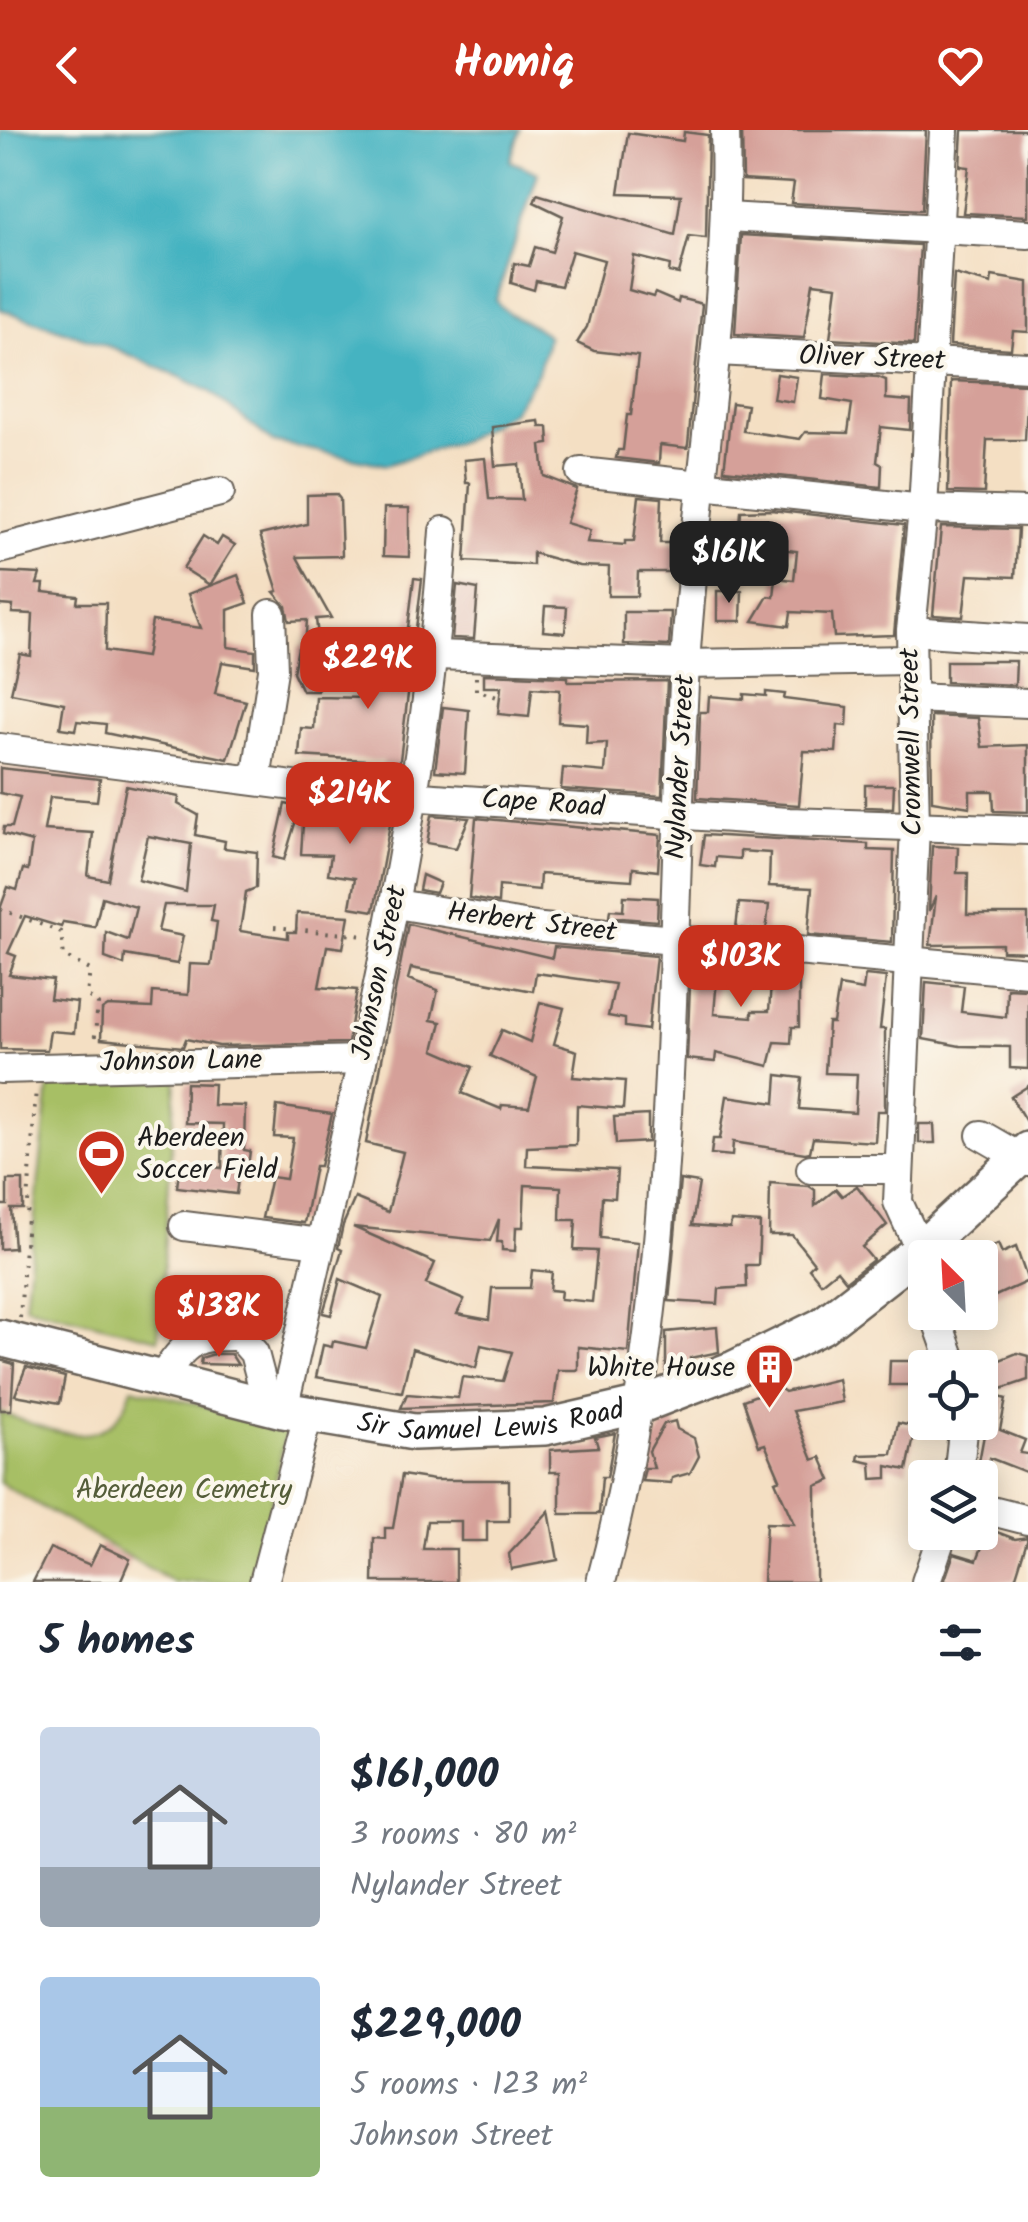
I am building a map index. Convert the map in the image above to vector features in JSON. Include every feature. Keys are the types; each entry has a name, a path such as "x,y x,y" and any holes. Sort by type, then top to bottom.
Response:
{"main road":[{"name":"Sir Samuel Lewis Road","path":"943,1240 1026,1156"},
{"name":"Sir Samuel Lewis Road","path":"10,1340 286,1410 414,1432 545,1427 641,1405 734,1370 822,1326 908,1271"}],"street":[{"name":"Nylander Street","path":"601,1582 641,1405 660,1185 686,664 699,488 717,351 727,216 725,130"},
{"name":"Cromwell Street","path":"910,1240 898,1206 914,826 911,631 932,360 944,130"},
{"path":"727,216 1028,234"},
{"name":"Oliver Street","path":"717,351 1028,367"},
{"path":"580,472 699,488 922,509 1028,512"},
{"path":"0,549 220,492"},
{"name":"Johnson Street","path":"264,1582 286,1410 396,904 436,655 444,531"},
{"path":"256,780 272,670 270,614"},
{"path":"911,631 1028,639"},
{"path":"436,655 686,664 911,660"},
{"path":"912,698 1028,703"},
{"name":"Cape Road","path":"0,748 332,791 679,815 1028,830"},
{"name":"Herbert Street","path":"396,904 500,923 907,964 1028,972"},
{"name":"Johnson Lane","path":"0,1069 362,1060"},
{"path":"981,1135 1026,1156"},
{"path":"810,1169 900,1169"},
{"path":"184,1226 320,1243"},
{"path":"161,1379 183,1347 200,1337 239,1336 254,1352 286,1410"},
{"path":"998,1513 1027,1520"},
{"path":"926,1582 937,1550"}],"path":[{"path":"477,657 476,690 496,697"},
{"path":"0,909 61,932 64,956 90,970 87,995 98,1004 93,1064"},
{"path":"274,927 388,940"},
{"path":"10,1340 38,1067"}],"green space":[{"name":"Aberdeen Soccer Field","path":"177,1066 158,1339 25,1306 49,1086 93,1067"},
{"name":"Aberdeen Cemetry","path":"132,1388 287,1426 255,1582 173,1582 0,1483 0,1412 59,1432 94,1432 110,1425"}],"water":[{"path":"0,130 520,130 510,161 538,173 496,300 506,311 548,336 538,373 512,412 461,441 386,465 273,442 209,391 116,349 0,309"}],"building":[{"path":"742,130 926,130 922,210 791,203 794,183 743,180"},
{"path":"962,130 1028,130 1028,216 963,213 969,167 960,166"},
{"path":"684,132 708,135 706,238 689,236 679,274 669,272 670,265 634,256 629,290 653,297 655,293 678,303 679,298 702,304 688,444 687,448 660,445 659,463 616,458 618,450 623,450 627,415 631,415 638,356 594,351 577,343 587,327 604,260 572,251 561,286 536,281 534,290 511,283 514,263 529,266 535,247 552,252 563,216 534,202 537,194 675,235 681,195 619,193 628,133 683,141"},
{"path":"741,235 920,245 914,344 830,339 837,286 813,283 804,338 735,334"},
{"path":"954,274 991,284 992,276 1028,282 1028,332 1013,331 1011,349 950,345"},
{"path":"777,374 797,377 793,402 773,399"},
{"path":"825,374 878,377 886,380 886,399 911,401 910,430 881,427 877,462 882,465 881,487 724,470 732,403 747,405 743,431 800,439 805,432 848,433 852,404 822,399"},
{"path":"951,381 1028,384 1025,440 987,440 984,493 948,492"},
{"path":"539,421 540,427 548,427 549,444 541,445 544,476 577,489 566,523 590,530 587,542 625,545 625,541 634,541 639,496 662,498 660,543 678,543 675,572 638,572 637,596 608,596 609,567 579,566 533,553 533,565 465,561 470,483 466,483 464,460 485,458 489,499 522,500 519,464 495,466 492,427"},
{"path":"336,494 340,499 342,556 297,557 331,618 316,619 319,646 328,647 327,655 333,658 317,691 302,691 293,672 298,648 305,645 307,620 289,621 286,606 274,592 278,591 260,535 307,524 307,495"},
{"path":"384,508 409,508 409,557 383,556"},
{"path":"771,510 904,525 894,635 834,637 832,614 791,612 789,626 753,621 768,596 774,597 776,578 794,580 797,551 779,549 780,531 740,526 741,511"},
{"path":"941,527 1018,529 1015,577 968,575 963,617 933,615"},
{"path":"203,536 217,545 222,537 235,545 210,585 183,568"},
{"path":"713,544 732,572 712,577"},
{"path":"0,572 40,574 37,584 44,584 43,592 78,596 77,603 106,603 105,651 146,657 152,621 201,628 188,594 238,575 248,603 228,610 228,647 255,651 255,667 222,662 215,694 246,701 228,759 105,733 106,724 77,721 75,730 60,728 64,703 11,693 20,654 31,656 33,614 12,613 13,606 0,605"},
{"path":"414,578 422,579 399,768 382,765 383,761 299,756 301,728 314,729 316,697 367,698 370,674 389,675 397,642 406,644"},
{"path":"457,585 478,589 474,639 452,638"},
{"path":"717,591 742,591 741,621 717,621"},
{"path":"545,606 567,607 565,633 543,631"},
{"path":"624,612 671,612 669,646 624,644"},
{"path":"946,661 1016,661 1015,685 946,682"},
{"path":"484,674 568,677 568,682 667,681 662,796 561,789 563,768 605,772 607,743 586,744 587,724 558,722 560,690 532,688 529,717 498,714 501,687 484,687"},
{"path":"766,692 785,694 784,699 848,707 847,726 838,725 836,752 804,751 799,805 697,798 700,712 708,712 709,696 744,699 744,694 766,696"},
{"path":"443,707 469,710 465,773 435,771"},
{"path":"931,716 978,718 982,747 1028,745 1028,812 994,811 993,791 970,791 970,807 932,801"},
{"path":"0,768 100,779 97,801 50,797 44,830 93,833 88,876 108,880 126,786 179,797 178,804 198,815 195,835 225,841 224,848 257,852 256,888 246,892 240,931 288,938 288,932 296,932 297,913 349,916 343,948 327,946 319,987 357,990 348,1043 219,1046 186,1039 183,1047 101,1039 102,1010 108,1006 152,1008 153,992 188,995 190,964 211,965 217,922 211,921 214,905 164,905 158,931 183,936 177,964 125,955 124,965 105,958 106,932 128,940 136,907 102,897 95,927 63,922 61,927 25,916 8,953 16,956 9,975 53,980 50,999 77,1002 74,1033 50,1031 47,1050 0,1049 0,909 8,887 17,890 23,869 28,870 32,842 3,834 4,827 12,827 20,797 0,793","holes":["148,836 191,844 186,892 138,880"]},
{"path":"865,785 894,785 893,808 865,807"},
{"path":"285,804 300,807 284,860 273,857"},
{"path":"304,808 326,813 326,808 392,813 374,911 350,907 355,878 328,874 331,855 301,854"},
{"path":"432,815 469,818 456,848 427,843"},
{"path":"476,818 660,835 658,871 633,868 632,880 540,874 539,890 499,886 498,903 469,898"},
{"path":"704,835 868,844 868,850 894,851 892,942 808,935 812,888 769,886 770,853 740,851 740,859 716,857 715,867 700,865"},
{"path":"932,846 958,847 957,873 968,873 967,914 1028,914 1028,952 1002,951 1002,944 930,945 936,896 929,911"},
{"path":"422,875 440,883 436,893 419,890"},
{"path":"624,896 658,898 657,921 609,917 610,910 623,911"},
{"path":"739,903 769,905 766,931 736,928"},
{"path":"408,924 552,958 554,947 656,956 648,1030 625,1027 625,1019 608,1016 615,984 536,973 533,991 411,968 408,979 438,990 431,1020 441,1022 434,1050 473,1067 462,1093 501,1109 502,1105 529,1107 537,1077 490,1056 502,1030 530,1042 540,1002 564,1008 554,1044 577,1051 573,1077 625,1081 623,1109 577,1105 576,1145 527,1147 526,1166 617,1170 615,1198 602,1197 600,1238 638,1242 628,1352 578,1347 578,1370 558,1370 554,1403 401,1408 407,1394 458,1398 462,1377 503,1381 512,1352 481,1345 476,1368 412,1349 402,1392 316,1377 323,1345 332,1347 333,1341 366,1348 382,1297 340,1279 331,1315 323,1313 342,1250 338,1248 343,1225 355,1198 388,1212 403,1152 366,1143","holes":["525,1185 561,1187 560,1220 576,1220 574,1250 597,1251 592,1302 560,1299 561,1291 550,1290 552,1272 532,1270 530,1288 492,1288 489,1320 457,1314 464,1300 426,1284 435,1263 353,1227 490,1241 499,1219 497,1242 502,1242 502,1250 515,1251 516,1227 523,1227"]},
{"path":"691,959 799,969 799,1027 792,1027 791,1043 775,1042 769,1066 716,1053 715,1062 687,1059","holes":["717,978 771,984 769,1011 752,1011 752,1017 714,1014"]},
{"path":"865,975 886,977 880,1029 885,1029 885,1111 877,1111 875,1142 813,1138 810,1152 805,1153 733,1142 732,1156 711,1154 713,1139 720,1139 727,1096 775,1103 777,1075 802,1078 799,1109 855,1113 857,1074 825,1073 828,1023 833,1023 839,986 863,990"},
{"path":"926,982 964,986 961,1012 1006,1017 1007,988 1028,989 1028,1069 1010,1068 1010,1047 960,1046 923,1039"},
{"path":"186,1083 214,1084 213,1105 245,1106 244,1150 250,1151 248,1166 240,1165 236,1194 177,1187 180,1163 222,1168 223,1124 185,1123"},
{"path":"1028,1086 1028,1125 1011,1097"},
{"path":"277,1106 332,1114 320,1166 315,1166 304,1223 262,1218 271,1177 286,1179 293,1138 274,1137"},
{"path":"648,1115 648,1142 616,1144 614,1117"},
{"path":"919,1124 934,1124 935,1143 919,1143"},
{"path":"7,1180 23,1180 23,1209 11,1209 14,1248 0,1249 0,1205 7,1205"},
{"path":"680,1180 699,1183 692,1225 730,1228 731,1221 760,1223 758,1265 746,1265 747,1287 719,1289 718,1304 669,1301"},
{"path":"770,1183 809,1186 815,1190 815,1206 836,1189 842,1196 857,1186 887,1225 862,1247 873,1260 846,1281 837,1270 821,1283 809,1268 814,1263 792,1235 769,1235"},
{"path":"998,1244 1002,1253 1016,1247 1028,1281 998,1295"},
{"path":"226,1302 239,1303 239,1312 269,1314 268,1333 259,1332 245,1320 226,1318"},
{"path":"717,1327 719,1352 690,1358 690,1363 666,1373 666,1332"},
{"path":"1017,1353 1028,1356 1028,1380 998,1390 998,1361"},
{"path":"231,1354 238,1365 200,1364 201,1358"},
{"path":"0,1360 14,1364 11,1410 0,1410"},
{"path":"890,1361 908,1361 908,1385 889,1385"},
{"path":"26,1367 65,1377 60,1403 15,1395"},
{"path":"838,1379 842,1402 793,1411 813,1460 821,1457 831,1480 816,1486 816,1582 763,1582 766,1523 794,1524 775,1481 780,1479 765,1444 759,1446 743,1400 778,1387 785,1392"},
{"path":"1006,1399 1000,1430 1025,1440 1020,1453 1028,1454 1028,1473 998,1460 979,1460 983,1440 998,1440 998,1400"},
{"path":"675,1421 677,1429 694,1438 699,1456 690,1473 672,1478 671,1483 642,1481 645,1468 654,1468 649,1451 664,1424"},
{"path":"898,1423 908,1425 908,1440 913,1440 907,1470 887,1466 887,1478 872,1479 871,1463 858,1460 859,1455 892,1454"},
{"path":"615,1433 607,1477 602,1477 599,1514 560,1514 560,1472 550,1472 550,1450 598,1447 595,1437"},
{"path":"402,1475 434,1480 509,1480 509,1521 487,1521 487,1541 461,1541 461,1521 427,1521 423,1549 456,1549 456,1582 373,1582 374,1538 385,1539 385,1528 393,1528"},
{"path":"549,1511 558,1560 511,1569 509,1554"},
{"path":"998,1532 1015,1539 1028,1537 1014,1582 944,1582 954,1553 977,1560 981,1550 998,1550"},
{"path":"100,1545 130,1559 120,1582 33,1582 50,1548 90,1565"}],"place":[{"name":"Aberdeen Soccer Field","path":"102,1196"},
{"name":"White House","path":"770,1410"}]}
